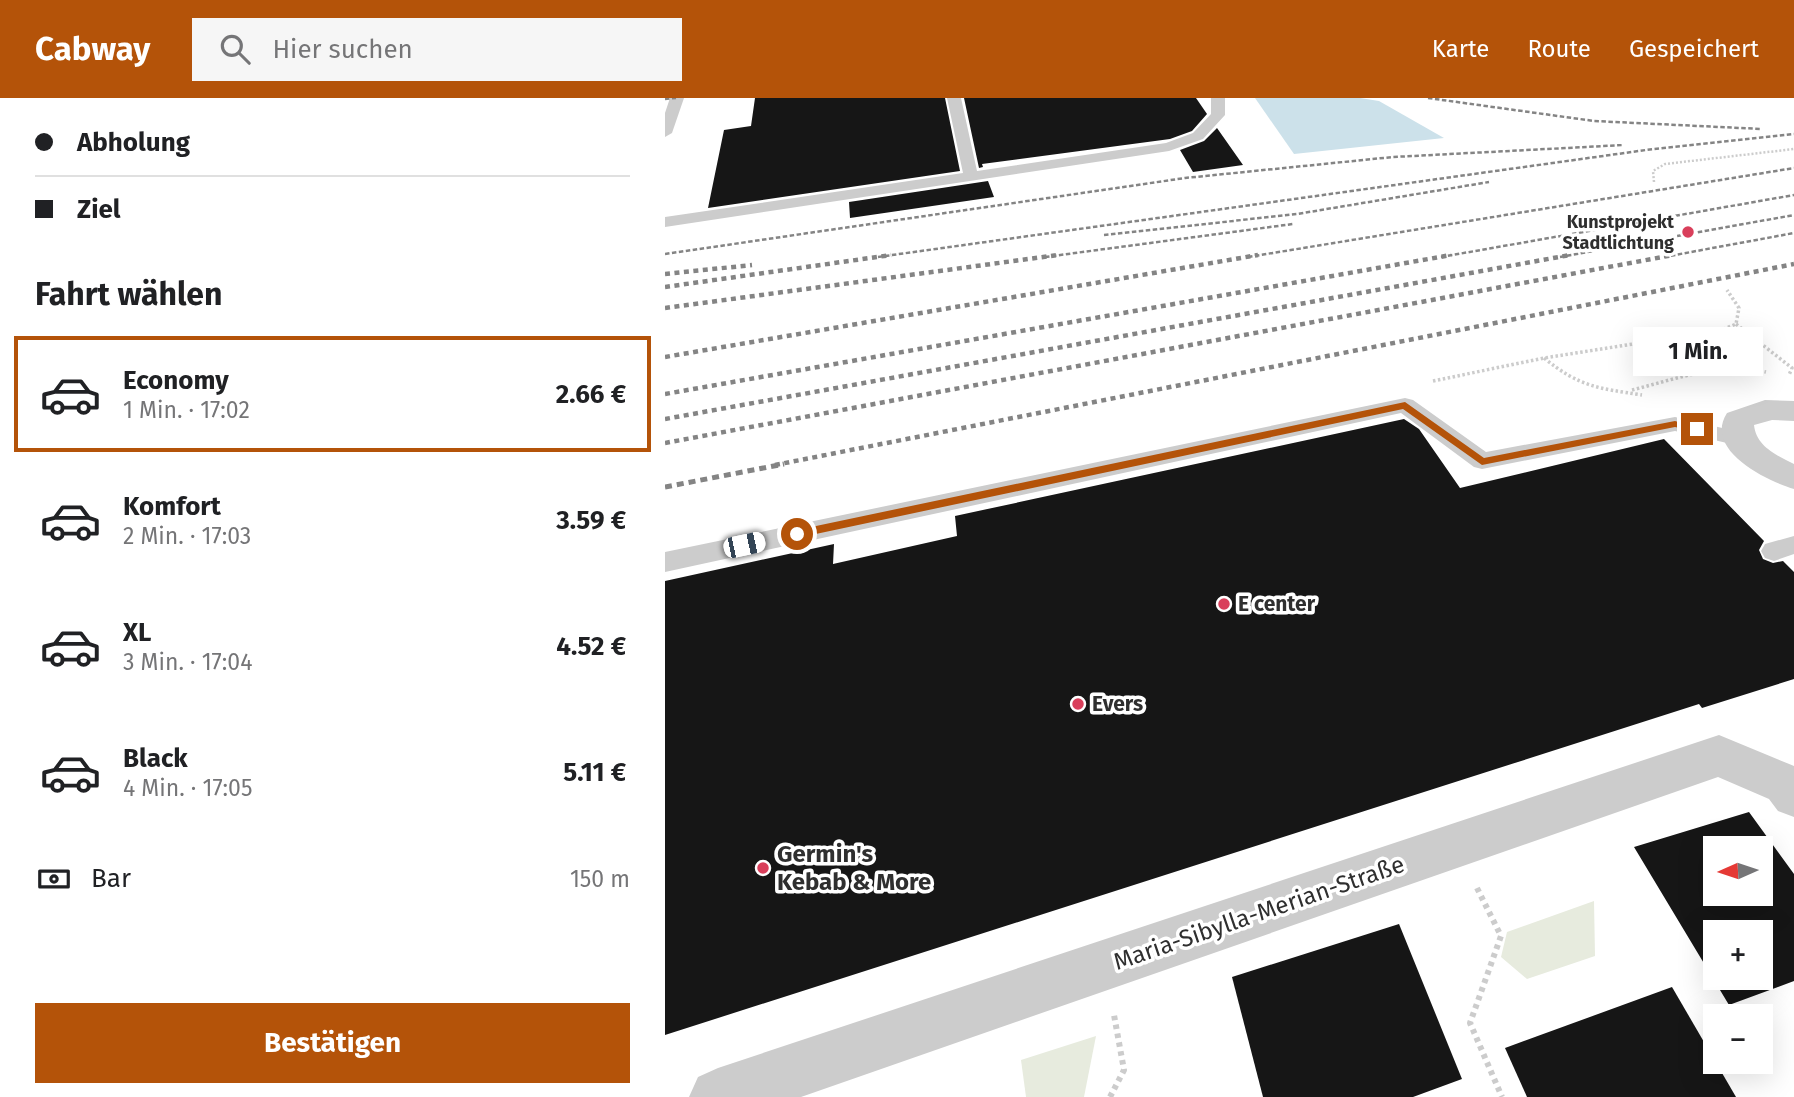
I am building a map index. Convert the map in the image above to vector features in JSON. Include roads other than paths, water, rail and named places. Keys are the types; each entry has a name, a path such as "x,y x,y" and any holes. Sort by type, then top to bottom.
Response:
{"street":[{"path":"1794,411 1781,409 1749,413 1738,420 1740,439 1755,456 1794,477"},
{"name":"Maria-Sibylla-Merian-Straße","path":"718,1097 1719,757 1785,784 1794,795"}],"lane":[{"path":"665,133 677,98"},
{"path":"954,98 971,177"},
{"path":"665,222 1169,147 1198,136 1218,116 1218,98"},
{"path":"665,562 1405,405 1482,461 1675,424 1740,439"}],"water":[{"path":"1255,98 1360,98 1379,101 1444,138 1294,154"}],"railway":[{"path":"665,99 676,98"},
{"path":"1428,98 1594,121 1762,129"},
{"path":"878,257 1646,150 1794,134"},
{"path":"665,254 1185,178 1393,157 1624,145"},
{"path":"1248,257 1794,168"},
{"path":"1104,235 1297,214 1489,182"},
{"path":"1441,257 1794,195"},
{"path":"1560,257 1794,215"},
{"path":"1045,257 1293,224"},
{"path":"1664,257 1794,233"},
{"path":"665,287 891,255"},
{"path":"665,308 1058,255"},
{"path":"665,357 1258,255"},
{"path":"665,394 1451,255"},
{"path":"665,419 1570,255"},
{"path":"665,443 1673,255"},
{"path":"775,465 1794,264"},
{"path":"665,274 752,265"},
{"path":"665,487 784,464"}],"place":[{"name":"Kunstprojekt Stadtlichtung","path":"1688,232"},
{"name":"E center","path":"1224,604"},
{"name":"Evers","path":"1078,704"},
{"name":"Germin's Kebab & More","path":"763,868"}]}
